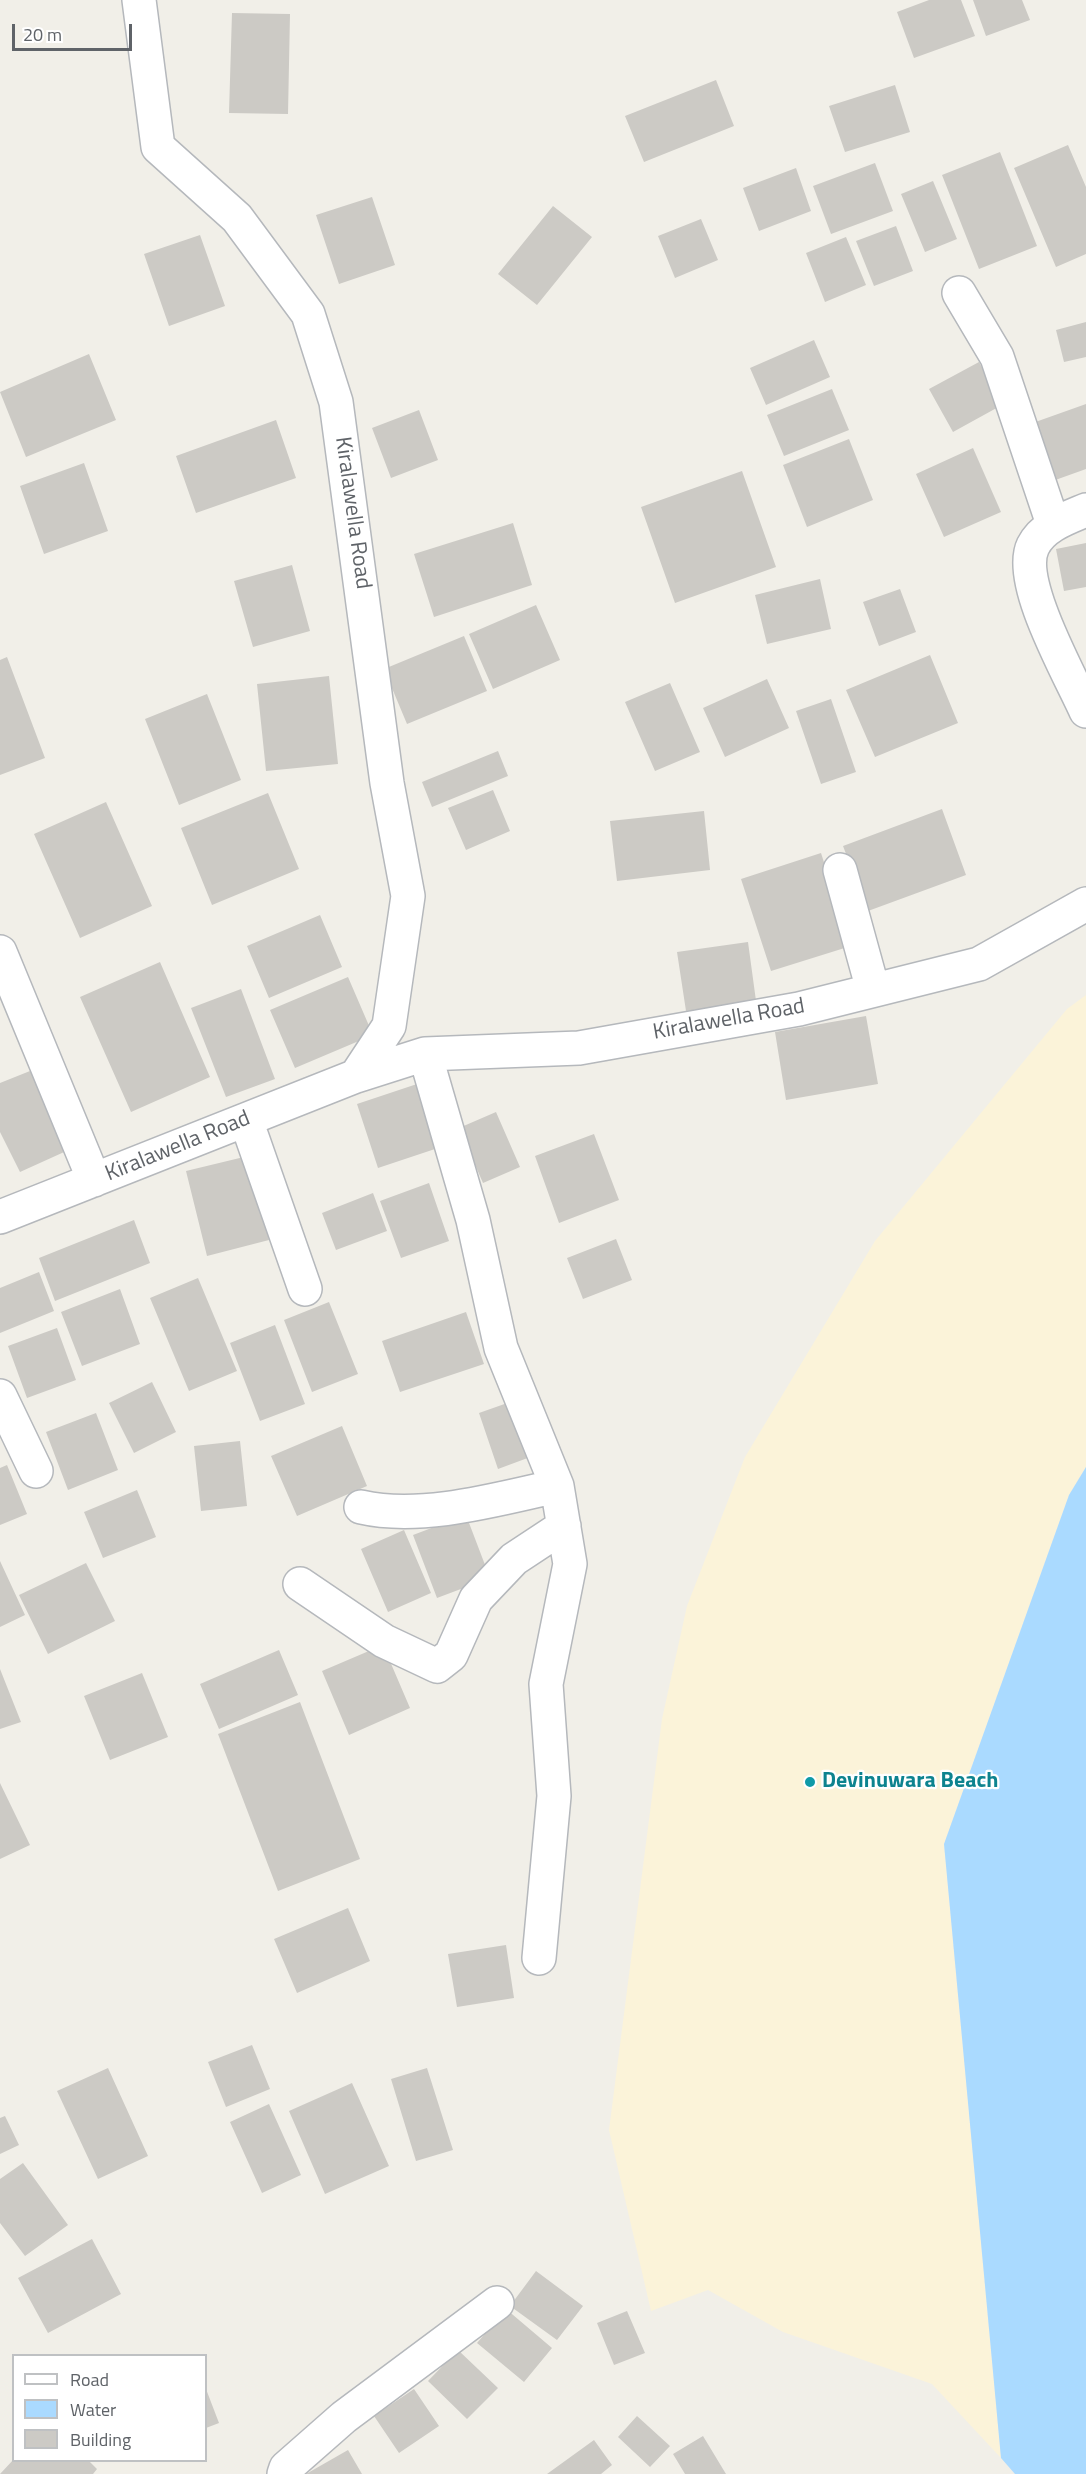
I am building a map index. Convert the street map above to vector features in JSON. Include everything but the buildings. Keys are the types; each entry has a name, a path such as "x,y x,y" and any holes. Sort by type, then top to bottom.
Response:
{"street":[{"name":"Kiralawella Road","path":"139,0 158,147 237,218 309,314 336,402 387,783 408,896 389,1026 356,1076"},
{"path":"959,293 997,357 1053,524"},
{"path":"1086,510 1053,524 1033,545 1029,567 1039,610 1086,711"},
{"path":"840,870 873,990"},
{"name":"Kiralawella Road","path":"0,1217 356,1076 425,1054 579,1048 799,1009 980,964 1086,904"},
{"path":"0,952 94,1180"},
{"path":"425,1054 473,1220 501,1348 557,1486 570,1564 546,1684 554,1796 538,1958"},
{"path":"246,1120 304,1289"},
{"path":"0,1396 36,1471"},
{"path":"361,1507 377,1510 455,1508 557,1486"},
{"path":"300,1584 384,1641 437,1666 451,1655 476,1599 514,1559 564,1526"},
{"path":"284,2474 286,2468 344,2417 497,2303"}],"sand":[{"name":"Devinuwara Beach","path":"1086,995 1086,1467 1069,1495 944,1844 1001,2458 932,2384 783,2332 708,2290 651,2311 609,2130 662,1719 687,1606 745,1457 875,1241 1067,1009"}],"water":[{"path":"1086,1467 1086,2474 1015,2474 1001,2458 944,1844 1069,1495"}],"place":[{"name":"Devinuwara Beach","path":"810,1782"}]}
